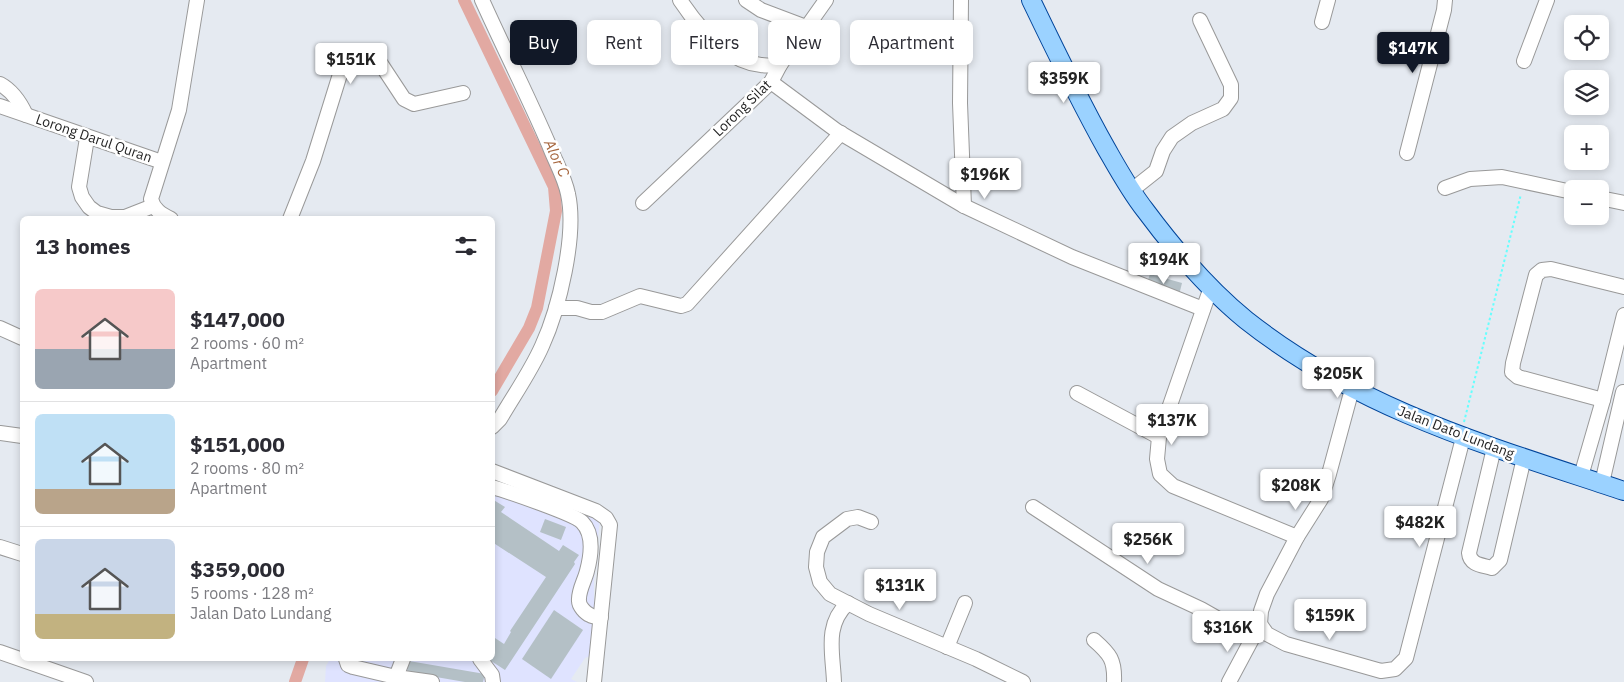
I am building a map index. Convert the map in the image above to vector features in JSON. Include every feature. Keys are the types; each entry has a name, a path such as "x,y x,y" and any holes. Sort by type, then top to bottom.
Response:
{"main road":[{"name":"Jalan Dato Lundang","path":"1031,0 1090,120 1144,209 1211,287 1245,319 1276,342 1352,389 1409,416 1462,437 1624,491"}],"street":[{"path":"165,216 157,212 152,206 151,199 179,110 196,0"},
{"path":"482,0 534,111 568,194 569,242 556,308 542,349 500,419 495,424"},
{"path":"680,0 690,16 723,48 742,60 760,65 768,65"},
{"path":"746,0 761,10 789,20"},
{"name":"Lorong Silat","path":"811,20 826,0"},
{"path":"961,0 960,103 964,206"},
{"path":"1322,22 1328,0"},
{"path":"1407,153 1445,0"},
{"path":"1524,61 1547,0"},
{"path":"1132,190 1156,171 1163,151 1172,138 1192,123 1223,109 1231,98 1231,85 1200,20"},
{"path":"291,216 313,161 340,71 358,55 377,58 404,98 414,104 463,94"},
{"name":"Lorong Silat","path":"642,203 771,82 780,65"},
{"path":"771,82 841,133 964,206 1072,256 1202,309"},
{"path":"0,100 1,84"},
{"name":"Lorong Darul Quran","path":"1,84 14,95 26,115"},
{"name":"Lorong Darul Quran","path":"0,106 87,138 162,162"},
{"path":"556,308 577,308 591,312 602,312 645,296 681,306 687,304 841,133"},
{"path":"87,138 79,186 82,197 89,207 97,213 108,216"},
{"path":"1445,188 1470,179 1502,177 1564,190"},
{"path":"1609,200 1624,204"},
{"path":"127,216 152,206"},
{"path":"1603,400 1518,377 1512,372 1512,362 1536,275 1542,270 1551,269 1624,287"},
{"path":"1211,287 1159,437 1156,458 1160,474 1172,486 1297,537"},
{"path":"1581,476 1603,400 1624,316"},
{"path":"0,328 20,337"},
{"path":"1229,682 1260,624 1261,611 1268,594 1297,537 1321,499 1352,389"},
{"path":"1602,484 1624,392"},
{"path":"1077,393 1159,437"},
{"path":"0,433 20,436"},
{"path":"1260,624 1267,634 1286,644 1381,671 1396,669 1406,658 1462,437"},
{"path":"1494,448 1468,553 1469,559 1472,562 1492,568 1500,560 1524,458"},
{"path":"495,472 596,511 606,518 610,526 594,682"},
{"path":"495,488 578,519 583,523 588,532 590,544 587,571 579,601 581,608 590,616 602,617"},
{"path":"1033,507 1158,589 1201,609 1252,638"},
{"path":"871,522 858,517 847,519 823,537 816,567 820,582 830,594 1023,682"},
{"path":"0,547 20,553"},
{"path":"834,682 832,628 836,616 848,603"},
{"path":"947,647 965,603"},
{"path":"1094,640 1107,652 1114,665 1114,682"},
{"path":"0,652 20,659"},
{"path":"26,661 86,682"},
{"path":"347,661 348,665 353,667 432,682"},
{"path":"396,676 402,661"},
{"path":"482,661 492,675 493,682"}],"path":[{"path":"1462,437 1524,182"}],"shaded area":[{"path":"495,482 600,518 594,580 594,612 590,656 585,658 571,679 577,682 325,682 326,666 329,661 495,661"}],"building":[{"path":"1150,274 1182,283 1179,295 1146,286"},
{"path":"495,501 505,507 501,512 559,551 563,545 579,555 574,562 575,564 505,670 491,661 495,661 495,638 504,644 510,631 546,577 495,544"},
{"path":"545,519 566,527 561,540 540,532"},
{"path":"554,610 583,630 551,679 522,659"},
{"path":"409,661 485,674 483,682 465,682 407,672"}],"waterway":[{"name":"Alor C","path":"464,0 554,187 556,211 537,308 529,328 495,386"},
{"name":"Alor C","path":"295,682 302,661"}]}
